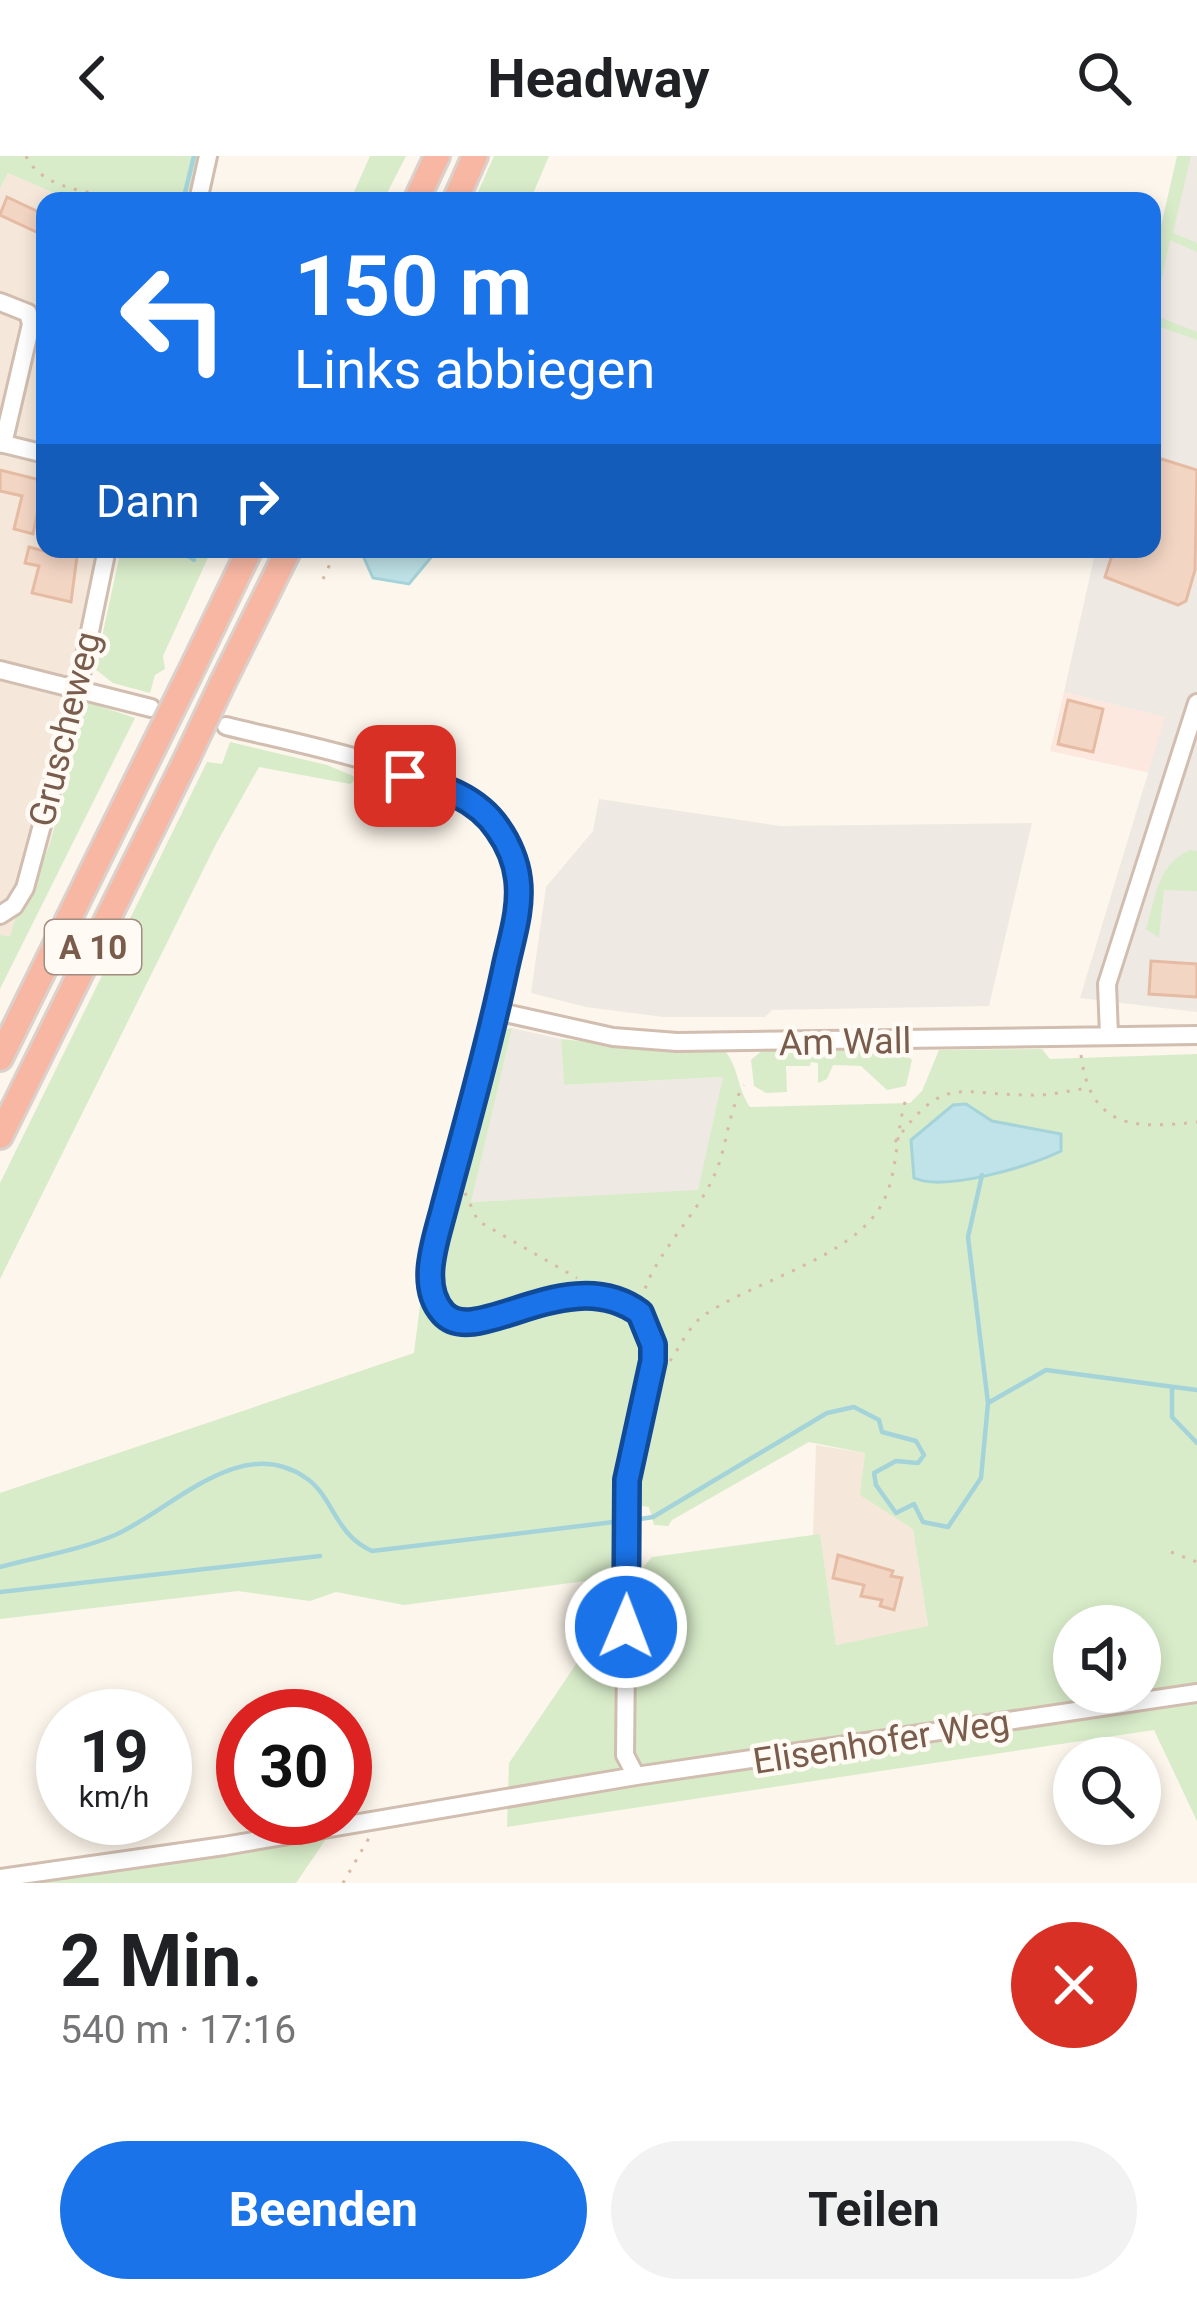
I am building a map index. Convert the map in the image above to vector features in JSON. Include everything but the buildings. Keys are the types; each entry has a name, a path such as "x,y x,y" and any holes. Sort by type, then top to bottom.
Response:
{"highway":[{"path":"420,192 437,156"},
{"path":"458,192 476,156"},
{"name":"A 10","path":"0,1058 246,558"},
{"name":"A 10","path":"0,1136 285,558"}],"street":[{"path":"200,192 208,156"},
{"path":"0,302 28,314 31,324 2,443 36,452"},
{"name":"Gruscheweg","path":"7,910 25,888 78,690 104,558"},
{"path":"0,670 151,708"},
{"path":"1109,1035 1107,985 1197,703"},
{"path":"226,726 332,752 442,787 485,812 507,844 518,879 516,920 434,1246 433,1298 448,1318 477,1323 553,1299 604,1294 640,1313 653,1345 650,1377 629,1455 626,1506 625,1755 636,1775"},
{"name":"Am Wall","path":"496,1011 613,1037 677,1042 1197,1035"},
{"name":"Elisenhofer Weg","path":"372,1822 636,1775 1197,1693"},
{"name":"Elisenhofer Weg","path":"0,1878 218,1845"}],"path":[{"path":"26,156 34,172 54,183 98,192"},
{"path":"323,579 333,558"},
{"path":"1081,1035 1087,1088 1104,1111 1123,1123 1197,1122"},
{"path":"640,1313 647,1280 683,1231 715,1174 744,1084"},
{"path":"894,1143 913,1118 950,1091 977,1089 1025,1096 1087,1088"},
{"path":"650,1377 666,1365 699,1318 813,1259 876,1214 889,1189 894,1143 907,1096"},
{"path":"465,1192 478,1221 604,1294"},
{"path":"1171,1552 1197,1562"},
{"path":"343,1883 367,1845"}],"shaded area":[{"path":"1186,156 1197,156 1197,1012 1080,998 1165,717 1064,692 1094,558 1161,558 1161,266"},
{"path":"8,173 51,192 36,192 36,558 112,558 49,847 19,906 10,936 0,935 0,189"},
{"path":"1064,692 1166,717 1150,773 1050,751"},
{"path":"599,799 780,826 1032,823 989,1006 663,1017 586,1007 531,993 546,887 593,831"},
{"path":"512,1028 561,1039 564,1085 724,1077 698,1191 470,1202"},
{"path":"816,1445 865,1453 861,1495 913,1528 928,1627 836,1645 820,1535 813,1535"}],"green space":[{"path":"0,156 198,156 189,192 51,192 8,173 0,189"},
{"path":"370,156 406,156 388,192 354,192"},
{"path":"494,156 549,156 534,192 478,192"},
{"path":"1177,156 1191,156 1173,233 1197,243 1197,252 1170,240 1161,282 1161,226"},
{"path":"1161,318 1197,332 1197,340 1161,327"},
{"path":"119,558 208,558 163,656 165,669 155,675 150,693 113,683 95,669"},
{"path":"87,702 135,718 0,989 0,935 10,936 19,906 49,847"},
{"path":"230,742 327,765 358,778 350,784 259,767 216,844 0,1279 0,1183 207,762 222,764"},
{"path":"1190,850 1197,851 1197,891 1164,890 1159,938 1146,929 1160,882 1171,864"},
{"path":"512,1028 471,1202 698,1190 723,1077 564,1085 561,1039 680,1052 725,1051 750,1107 910,1103 922,1091 939,1050 1042,1049 1050,1059 1197,1054 1197,1821 1154,1730 1107,1737 1053,1737 1053,1745 507,1827 509,1763 604,1623 639,1627 635,1577 652,1557 820,1534 836,1645 928,1626 913,1529 860,1495 865,1453 809,1442 668,1526 654,1525 649,1507 630,1504 636,1444 653,1392 649,1315 628,1295 600,1286 572,1287 476,1316 447,1308 437,1277 497,1031","holes":["966,1104 992,1121 1015,1124 1042,1160 926,1183 953,1105"]},
{"path":"764,1049 899,1049 912,1060 906,1086 887,1090 861,1066 833,1065 827,1079 818,1083 818,1063 811,1062 810,1066 786,1066 787,1092 766,1093 754,1086 751,1060"},
{"path":"425,1266 432,1309 452,1326 483,1326 559,1306 596,1303 626,1314 646,1348 621,1596 608,1578 404,1605 336,1592 310,1601 238,1591 0,1619 0,1493 414,1353"},
{"path":"284,1845 322,1845 296,1883 16,1883"}],"water":[{"path":"364,558 431,558 409,584 373,578"},
{"path":"966,1104 992,1121 1061,1134 1061,1151 966,1180 914,1178 911,1140 953,1105"}],"waterway":[{"path":"185,192 194,156"},
{"path":"634,1520 653,1517 827,1413 854,1407 879,1420 882,1432 916,1441 924,1455 918,1463 896,1461 874,1473 876,1485 896,1513 914,1504 923,1522 948,1527 981,1478 988,1403 968,1237 982,1175"},
{"path":"988,1403 1046,1370 1197,1390"},
{"path":"1172,1387 1172,1417 1197,1443"},
{"path":"0,1567 115,1535 207,1480 256,1464 281,1466 306,1478 350,1535 372,1551 622,1521"},
{"path":"0,1592 320,1556"}],"route":[{"path":"405,776 442,787 485,812 507,844 518,879 516,920 496,1011 434,1246 433,1298 448,1318 477,1323 553,1299 604,1294 623,1300 640,1313 649,1328 653,1361 627,1480 626,1627"}]}
